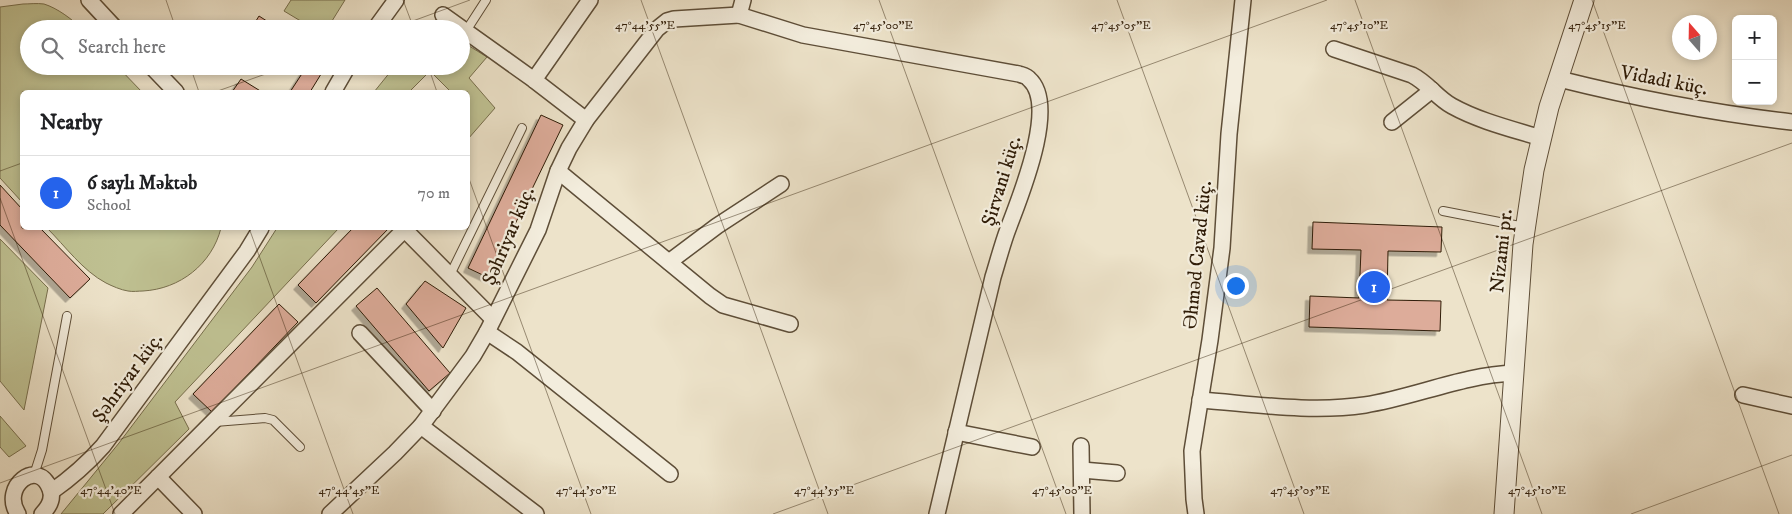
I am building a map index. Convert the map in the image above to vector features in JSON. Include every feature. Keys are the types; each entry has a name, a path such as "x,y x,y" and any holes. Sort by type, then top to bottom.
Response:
{"street":[{"path":"89,0 108,20"},
{"path":"382,20 396,0"},
{"path":"534,80 590,0"},
{"name":"Əhməd Cavad küç.","path":"1196,514 1192,451 1210,340 1222,248 1228,134 1243,0"},
{"name":"Nizami pr.","path":"1504,514 1525,227 1541,138 1584,0"},
{"name":"Şəhriyar küç.","path":"330,514 421,426 473,356 538,230 558,170 569,148 586,120 661,25 674,19 741,7"},
{"name":"Şirvani küç.","path":"741,7 804,35 1019,74 1029,78 1035,86 1039,98 1039,125 1035,152 993,277 936,514"},
{"path":"443,15 450,20"},
{"path":"470,34 586,120"},
{"path":"1334,49 1412,75 1424,81 1452,107 1541,138"},
{"path":"160,75 174,90"},
{"path":"334,90 343,75"},
{"name":"Vidadi küç.","path":"1559,78 1630,96 1762,119 1792,122"},
{"path":"1392,122 1432,90"},
{"path":"558,170 723,305 790,324"},
{"path":"669,262 717,226 781,184"},
{"name":"Şəhriyar küç.","path":"51,492 84,467 103,446 247,251 259,230"},
{"path":"121,514 403,230"},
{"path":"407,230 450,275 490,326 517,352 670,474"},
{"path":"360,332 433,411"},
{"path":"1200,400 1303,407 1362,406 1472,378 1496,373 1514,373"},
{"path":"1743,395 1792,406"},
{"path":"421,426 536,514"},
{"path":"956,432 1032,447"},
{"path":"1081,446 1082,514"},
{"path":"1082,470 1117,473"},
{"path":"18,514 12,509 4,491 18,479 34,475 42,478 48,484 51,492 48,508 42,514"},
{"path":"158,477 194,514"}],"lane":[{"path":"470,25 486,0"},
{"path":"450,275 522,128"},
{"path":"1443,211 1525,227"},
{"path":"34,475 42,450 67,316"},
{"path":"213,422 265,418 273,420 300,447"}],"green space":[{"path":"291,0 345,0 333,20 299,20 284,11"},
{"path":"44,4 73,20 20,20 20,75 126,75 140,90 20,90 20,200 0,178 0,7"},
{"path":"470,47 487,57 469,78 495,108 470,137 470,90 449,90 434,75 470,75"},
{"path":"388,75 426,75 411,90 376,90"},
{"path":"49,230 220,230 217,241 202,263 182,280 157,289 134,291 117,288 98,278 82,265"},
{"path":"276,230 337,230 175,402 189,429 103,514 61,514 119,443 252,267"},
{"path":"0,239 48,288 24,410 0,381"},
{"path":"0,416 26,446 9,457 0,447"}],"building":[{"path":"259,16 265,20 257,20"},
{"path":"301,75 320,75 311,90 291,90"},
{"path":"241,79 259,90 233,90"},
{"path":"541,115 563,125 489,278 468,268"},
{"path":"0,185 20,207 20,230 42,230 90,279 70,298 0,225"},
{"path":"1313,222 1442,227 1441,252 1388,251 1387,300 1441,301 1440,331 1309,327 1310,296 1359,298 1361,250 1312,249"},
{"path":"351,230 387,230 316,303 298,285"},
{"path":"425,281 466,308 443,348 406,304"},
{"path":"377,288 450,373 429,391 356,306"},
{"path":"279,304 298,322 212,412 193,394"}],"place":[{"name":"6 saylı Məktəb","path":"1374,287"}]}
